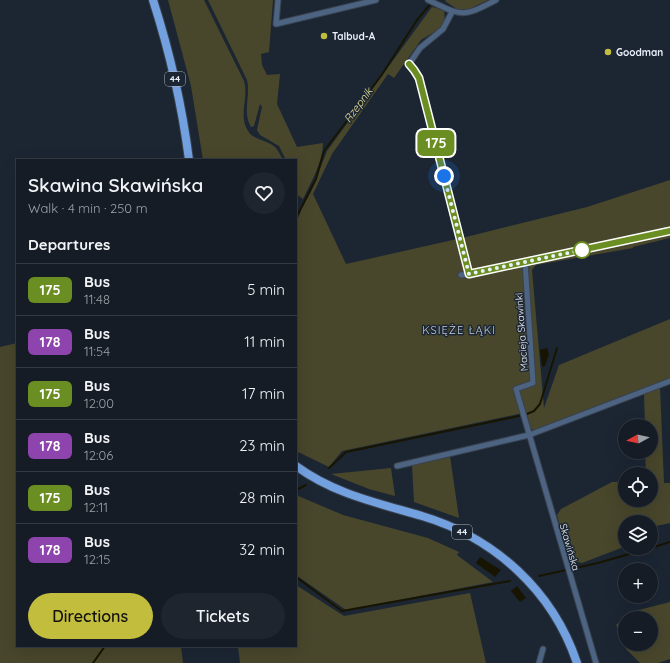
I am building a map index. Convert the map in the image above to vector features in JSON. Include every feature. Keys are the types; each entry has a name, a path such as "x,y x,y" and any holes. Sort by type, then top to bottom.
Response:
{"main road":[{"name":"44","path":"153,0 172,65 184,121 189,159"},
{"name":"44","path":"297,467 318,480 343,492 446,525 469,535 492,549 521,572 551,609 562,627 577,663"}],"street":[{"path":"278,0 276,24 376,0"},
{"path":"428,0 452,12 465,14 496,0"},
{"path":"452,12 443,29 420,48 409,64 419,78 469,274"},
{"path":"461,275 670,231"},
{"name":"Macieja Skawinki","path":"524,262 533,383 516,389 529,435"},
{"path":"397,466 529,435 670,381"},
{"name":"Skawińska","path":"529,435 596,663"},
{"path":"538,663 543,649"}],"shaded area":[{"path":"168,0 204,0 244,81 245,125 250,134 275,147 282,159 203,159 191,86"},
{"path":"208,0 273,0 269,52 261,54 262,65 267,75 280,74 277,104 297,147 323,143 319,165 303,199 297,195 297,159 286,159 279,146 260,135 257,130 262,107 260,104 254,126 251,127 248,121 247,80"},
{"path":"488,0 469,9 457,9 445,1"},
{"path":"432,7 444,10 445,22 439,29 421,40 394,78 388,74 332,154 313,194 346,264 466,237 587,207 670,180 670,238 633,248 536,265 532,270 544,408 559,365 670,319 670,379 548,426 533,430 528,426 523,413 342,451 329,467 297,451 297,221 327,151"},
{"path":"16,343 16,647 181,647 183,663 0,663 0,347"},
{"path":"547,348 549,354 545,366 542,367 540,350"},
{"path":"660,387 664,483 670,483 670,523 658,526 658,515 618,515 618,549 582,563 569,560 557,515 561,509 612,482 618,482 618,507 658,507 658,467 646,467 645,459 658,459 658,419 645,419 644,394"},
{"path":"450,456 459,518 414,502 412,465"},
{"path":"391,468 395,496 369,489 331,474"},
{"path":"297,495 343,515 428,538 459,552 457,555 493,582 346,610 297,576"},
{"path":"480,557 501,570 495,577 476,563"},
{"path":"297,586 344,616 470,593 486,663 240,663 238,647 297,647"},
{"path":"517,586 526,598 520,602 511,591"},
{"path":"670,602 670,659 658,663 640,663 628,651 658,651 658,611 635,611"}],"waterway":[{"name":"Rzepnik","path":"297,216 316,179 324,151 381,76 417,20 432,2"},
{"path":"527,414 534,411 540,404 557,348"},
{"path":"329,468 346,452 519,416"},
{"path":"297,490 306,485"},
{"path":"658,546 670,542"},
{"path":"539,576 598,563 626,555"},
{"path":"297,578 342,611 510,581"},
{"name":"Rzepnik","path":"93,663 104,647"}],"bus line":[{"name":"175","path":"409,64 419,78 469,274 670,231"}],"place":[{"name":"Talbud-A","path":"324,36"},
{"name":"Goodman","path":"608,52"}],"district":[{"name":"KSIĘŻE ŁĄKI","path":"459,330"}],"route":[{"path":"444,176 469,274 582,250"}]}
